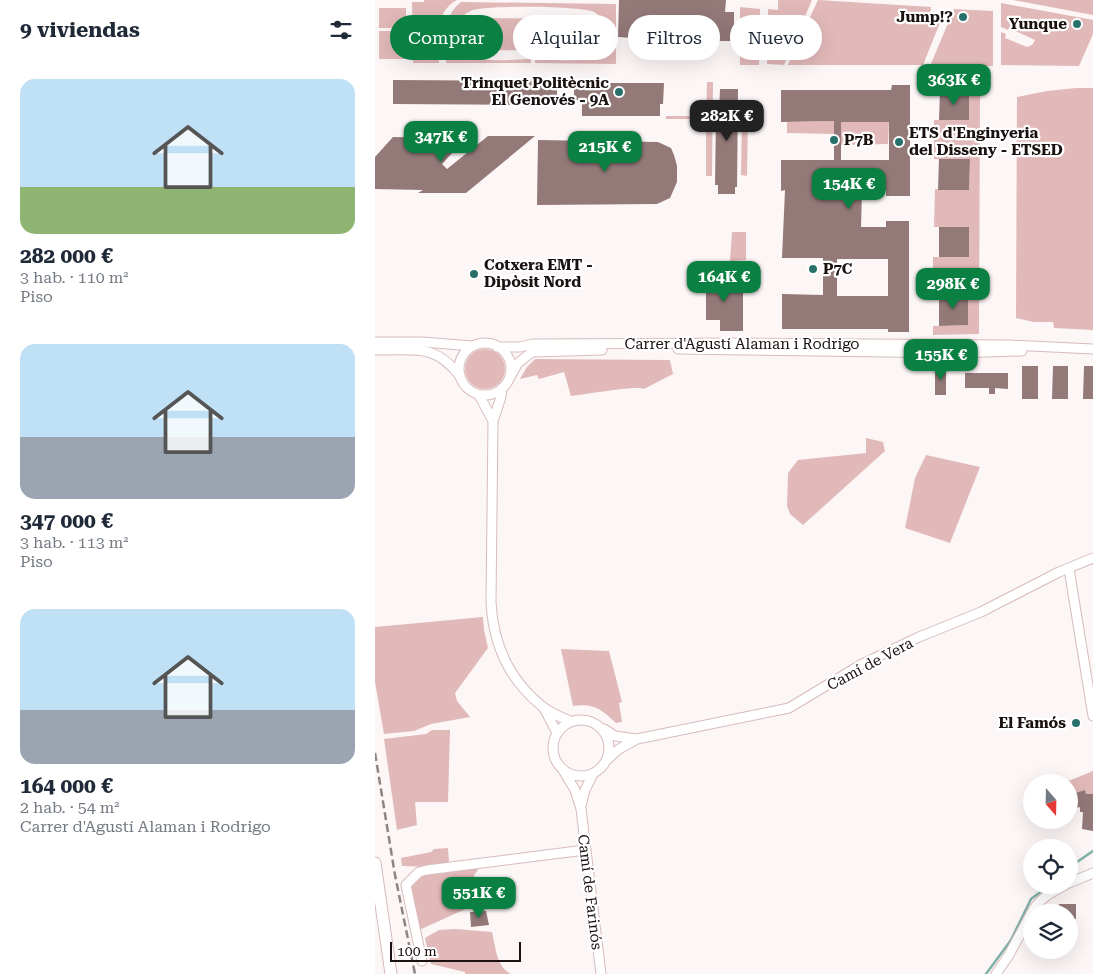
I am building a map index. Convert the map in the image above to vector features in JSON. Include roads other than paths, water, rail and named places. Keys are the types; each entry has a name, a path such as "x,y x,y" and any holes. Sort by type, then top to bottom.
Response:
{"main road":[{"path":"375,863 391,974"}],"street":[{"path":"375,342 422,342 473,346 485,343 497,347 507,356 510,363 510,377 502,388 491,394 479,395"},
{"name":"Carrer d'Agustí Alaman i Rodrigo","path":"497,347 520,347 533,344 744,343 1093,349"},
{"path":"460,376 459,369 463,356 473,346"},
{"name":"Carrer d'Agustí Alaman i Rodrigo","path":"860,352 893,349 979,349 987,346"},
{"name":"Carrer d'Agustí Alaman i Rodrigo","path":"510,377 513,368 525,356 540,351 681,349 987,353 1051,348"},
{"path":"375,350 428,351 446,362 460,376 467,388 479,395 493,421"},
{"path":"502,388 493,421 492,625 498,647 507,665 524,689 544,708 570,722"},
{"name":"Camí de Vera","path":"608,759 619,749 637,739 789,708 862,664 919,637 981,612 1093,558"},
{"path":"1069,569 1093,716"},
{"path":"544,708 557,733"},
{"path":"585,720 600,726 609,741 608,759 604,765 593,774 577,776 563,770 554,756 553,748 557,733 570,722 585,720"},
{"name":"Camí de Vera","path":"600,726 615,736 637,739"},
{"name":"Camí de Farinós","path":"563,770 575,790 581,809 601,974"},
{"name":"Camí de Farinós","path":"581,809 585,790 593,774"},
{"path":"423,961 405,886 419,872 585,850"},
{"path":"1078,879 1093,873"},
{"path":"1039,904 1050,894"},
{"path":"996,974 1023,929"}],"waterway":[{"path":"1078,861 1093,851"},
{"path":"986,974 1011,940 1031,899 1038,894"}],"railway":[{"path":"375,753 395,875 415,974"}],"place":[{"name":"Jump!?","path":"963,17"},
{"name":"Yunque","path":"1077,24"},
{"name":"Trinquet Politècnic El Genovés - 9A","path":"619,92"},
{"name":"P7B","path":"834,140"},
{"name":"ETS d'Enginyeria del Disseny - ETSED","path":"899,142"},
{"name":"P7C","path":"813,269"},
{"name":"Cotxera EMT - Dipòsit Nord","path":"474,274"},
{"name":"El Famós","path":"1076,723"}]}
